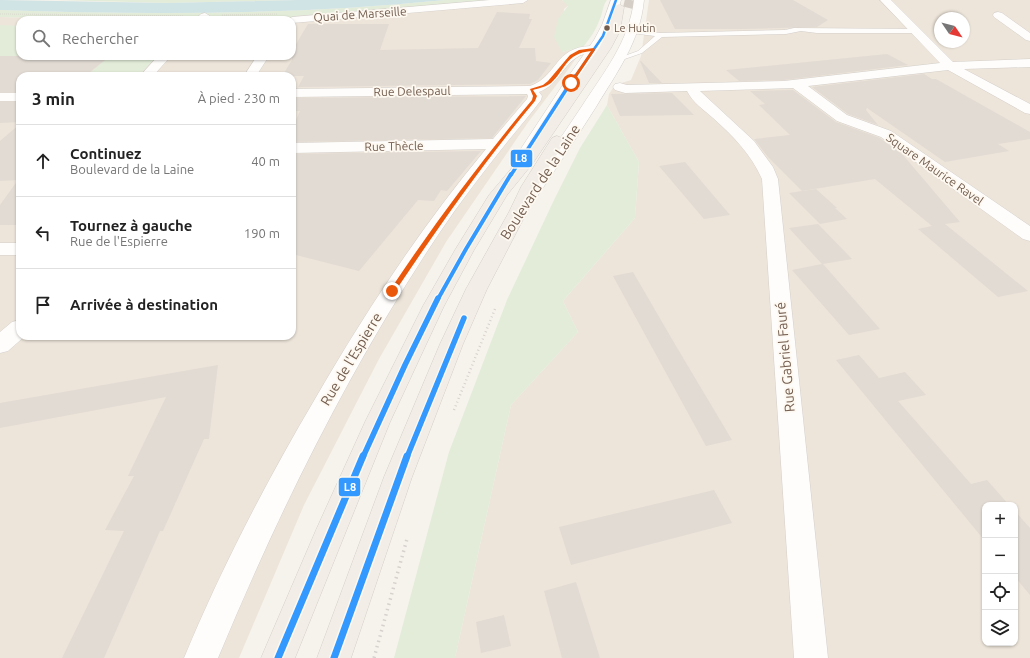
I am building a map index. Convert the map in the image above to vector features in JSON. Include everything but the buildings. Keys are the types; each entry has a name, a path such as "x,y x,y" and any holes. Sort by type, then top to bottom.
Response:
{"main road":[{"path":"499,194 525,162 605,48 626,4"},
{"path":"518,211 528,189 623,32 626,4"},
{"name":"Boulevard de la Laine","path":"278,658 348,489 395,384 450,277 499,194"},
{"name":"Boulevard de la Laine","path":"334,658 366,563 437,380 472,300 518,211"}],"street":[{"name":"Quai de Marseille","path":"296,19 407,11 523,0"},
{"path":"885,0 950,66 1030,110"},
{"name":"Boulevard de la Laine","path":"499,194 594,50 608,25 626,4 638,13 633,32 619,59 550,167 518,211"},
{"path":"998,15 1030,38"},
{"path":"531,90 544,86 550,82 571,56 581,51 594,50"},
{"path":"150,72 161,60"},
{"path":"253,72 260,60"},
{"path":"620,87 625,89 796,84 950,66 1030,63"},
{"name":"Square Maurice Ravel","path":"796,84 842,118 886,134 1030,235"},
{"name":"Rue Gabriel Fauré","path":"683,88 696,96 754,149 766,168 770,178 811,658"},
{"name":"Rue Delespaul","path":"296,93 531,90"},
{"name":"Rue de l'Espierre","path":"201,658 259,528 330,393 418,251 497,144 534,100 535,96 531,90"},
{"path":"0,97 16,96"},
{"name":"Rue Thècle","path":"296,148 497,144"},
{"path":"0,249 16,249"},
{"path":"0,345 16,331"}],"lane":[{"path":"633,32 660,35 786,32 804,29 817,31 916,31"},
{"path":"619,59 640,52 660,35"}],"path":[{"path":"0,14 101,16"},
{"path":"454,411 497,303"},
{"path":"374,658 408,536"}],"shaded area":[{"path":"0,0 167,3 299,0 445,0 334,9 111,13 0,10"},
{"path":"501,0 562,0 569,5 564,9 562,52 584,46 529,121 446,242 379,359 304,505 239,658 0,658 0,17 16,17 16,60 296,60 296,17 298,16"},
{"path":"649,0 1030,0 1030,658 455,658 511,405 578,332 563,301 635,218 639,162 607,105 609,94 615,85 631,80 641,56"}],"green space":[{"path":"56,0 299,0 167,3"},
{"path":"445,0 501,0 296,17 0,17 0,10 167,13 334,9"},
{"path":"562,0 607,0 596,28 584,46 562,52 554,37 558,19 568,6"},
{"path":"0,25 16,26 16,56 0,56"},
{"path":"105,60 154,60 142,72 91,72"},
{"path":"607,105 639,162 635,218 563,301 578,332 511,405 455,658 394,658 449,452 507,300 580,148"}],"tunnel":[{"path":"629,8 631,0"}],"transit line":[{"name":"L8","path":"278,658 382,413 428,318 453,271 518,163 603,36 616,0"},
{"name":"L8","path":"334,658 396,487 464,318"}],"place":[{"name":"Le Hutin","path":"607,28"}],"route":[{"path":"392,291 441,218 497,144 534,100 535,96 531,90 544,86 550,82 567,59 575,53 594,50 571,83"}]}
